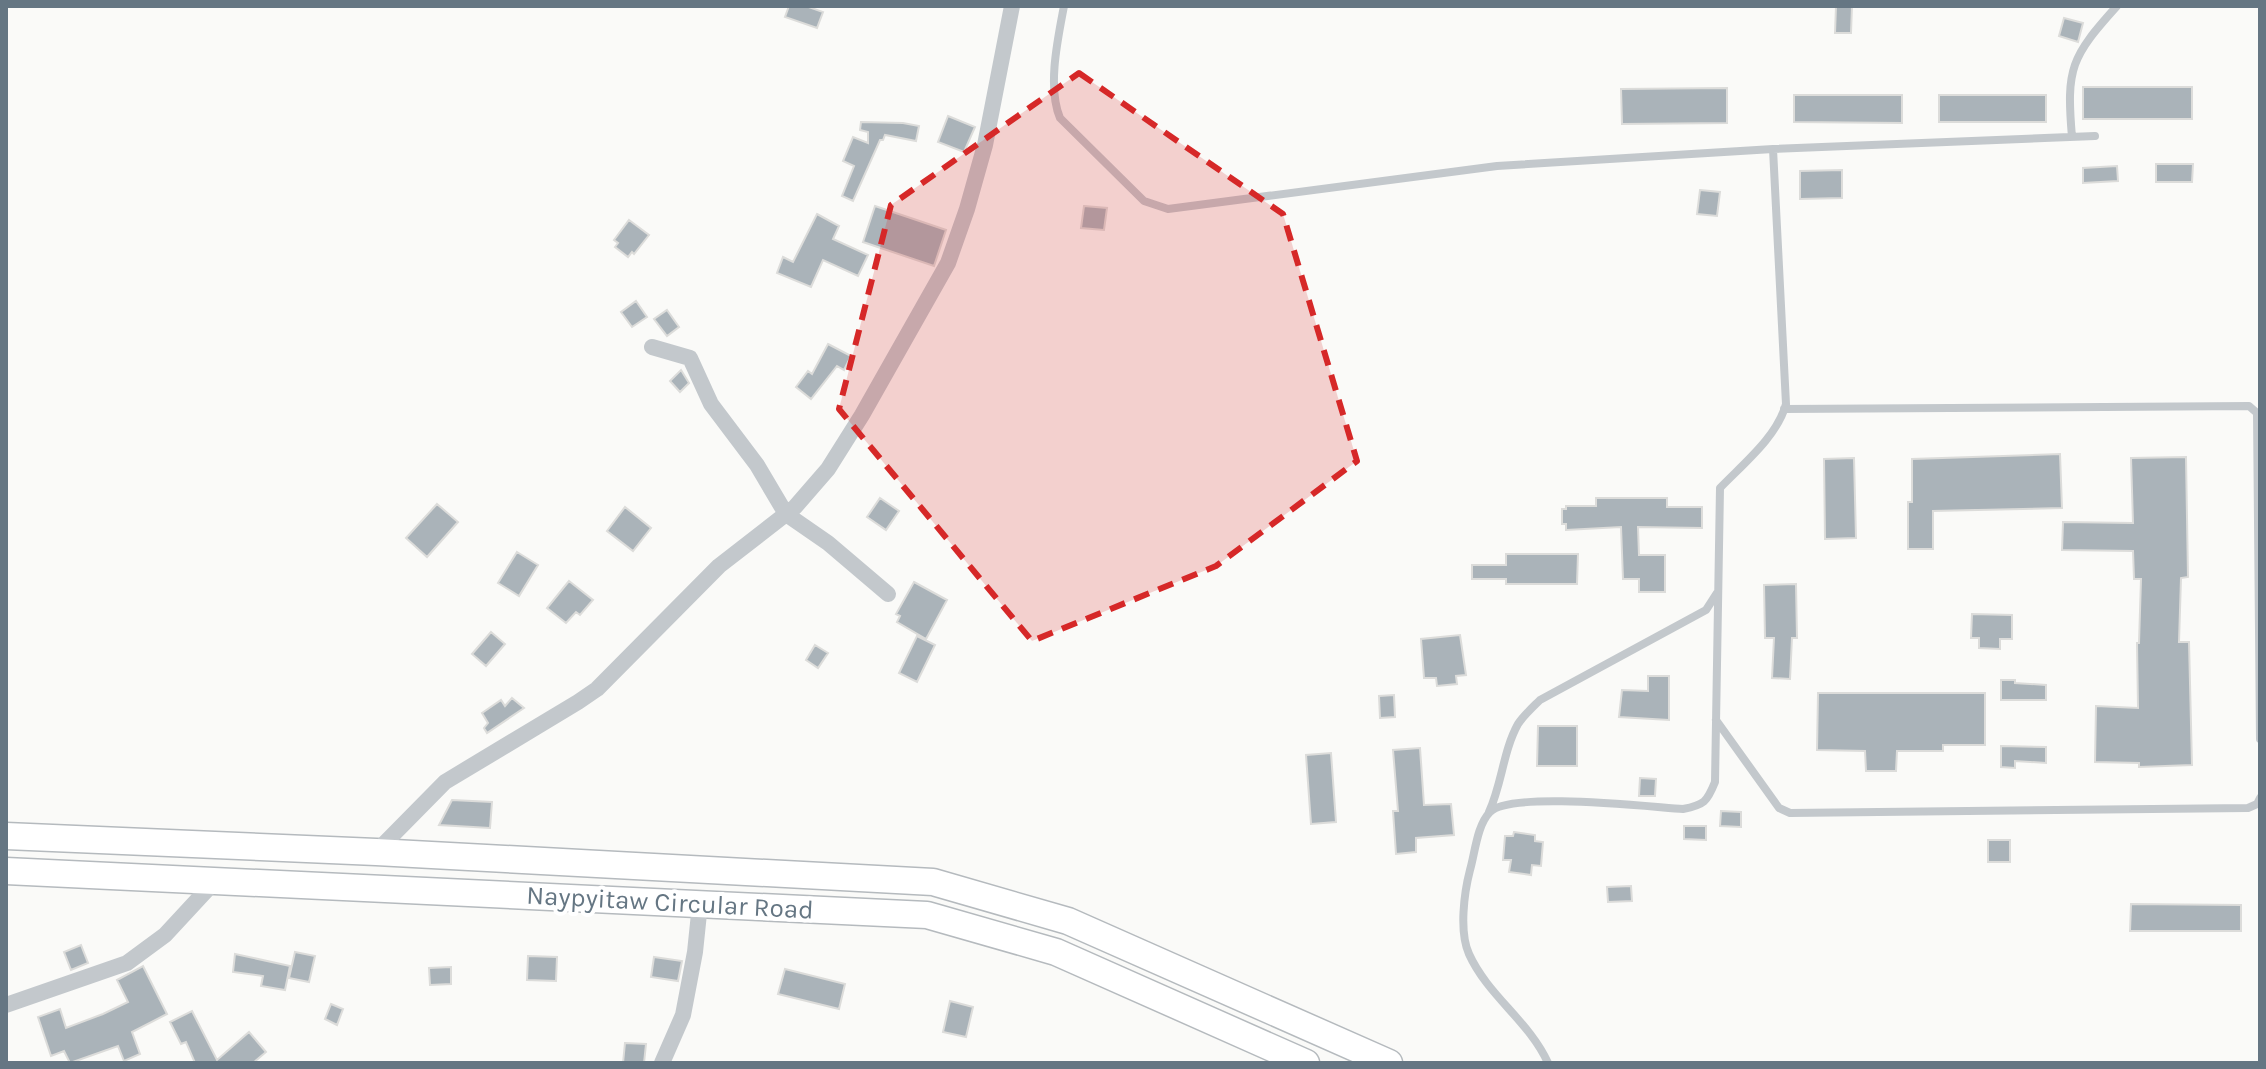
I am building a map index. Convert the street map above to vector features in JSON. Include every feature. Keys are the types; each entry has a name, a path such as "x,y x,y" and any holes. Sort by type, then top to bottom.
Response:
{"main road":[{"path":"6,836 933,882 1068,921 1389,1063"},
{"name":"Naypyitaw Circular Road","path":"6,871 927,915 1056,952 1306,1063"}],"street":[{"path":"376,852 425,800 453,776 597,689 719,566 786,514 828,469 948,263 985,145 1012,7"},
{"path":"652,347 690,358 711,404 757,465 786,514 828,543 888,594"},
{"path":"6,1005 127,963 165,935 215,881"},
{"path":"662,1063 683,1015 700,904"}],"lane":[{"path":"1064,6 1056,47 1054,105 1060,118 1144,201 1168,209 1497,166 1773,149 2095,136"},
{"path":"2072,137 2069,98 2074,64 2082,46 2117,6"},
{"path":"1489,813 1499,805 1530,800 1683,809 1701,806 1710,796 1715,782 1720,488 1765,439 1782,417 1786,404 1773,149"},
{"path":"1784,409 2249,406 2257,413 2260,739"},
{"path":"1548,1063 1535,1039 1482,978 1467,951 1464,928 1467,880 1512,740 1519,722 1540,700 1706,610 1718,592"},
{"path":"1716,720 1779,808 1790,813 2248,808 2257,804 2260,798"}],"highlighted area":[{"path":"1079,73 1283,214 1357,461 1216,566 1032,641 839,409 891,205"}],"building":[{"path":"789,6 806,6 823,12 817,28 785,17"},
{"path":"1836,6 1852,6 1851,33 1835,33"},
{"path":"2064,18 2083,23 2078,42 2059,36"},
{"path":"2083,87 2192,87 2192,119 2083,119"},
{"path":"1727,88 1727,123 1622,124 1621,89"},
{"path":"1794,95 1902,95 1902,123 1794,122"},
{"path":"1939,95 2046,95 2046,122 1939,122"},
{"path":"948,116 975,127 964,152 938,142"},
{"path":"861,122 919,126 916,141 885,135 880,140 853,201 842,196 854,166 843,161 853,137 868,143 868,132 860,130"},
{"path":"2156,164 2193,164 2192,182 2156,182"},
{"path":"2117,166 2118,181 2083,183 2083,168"},
{"path":"1842,170 1842,198 1800,199 1800,171"},
{"path":"1700,190 1720,192 1717,216 1697,214"},
{"path":"875,206 946,230 934,266 863,242"},
{"path":"1084,206 1107,208 1104,230 1081,228"},
{"path":"817,214 839,226 833,239 868,255 858,276 823,260 811,287 777,273 783,257 793,262"},
{"path":"629,220 649,235 628,257 615,247 618,243 614,240"},
{"path":"636,301 647,317 632,327 621,312"},
{"path":"667,310 679,327 667,336 654,319"},
{"path":"828,344 851,356 844,370 837,366 811,399 796,387 808,371 812,374"},
{"path":"681,370 689,383 680,392 670,381"},
{"path":"2060,454 2062,508 1933,511 1933,549 1908,549 1912,459"},
{"path":"2186,457 2188,577 2181,578 2179,642 2189,642 2192,765 2139,767 2139,763 2095,762 2096,706 2138,708 2137,643 2141,579 2134,579 2133,551 2062,550 2063,522 2133,523 2131,458"},
{"path":"1854,458 1856,538 1825,539 1824,459"},
{"path":"880,498 899,511 886,530 867,517"},
{"path":"1596,498 1667,498 1667,507 1702,507 1702,528 1638,527 1639,555 1665,555 1665,592 1639,592 1639,579 1623,579 1621,527 1566,530 1566,524 1562,524 1562,509 1566,506 1596,506"},
{"path":"437,504 458,522 427,557 406,538"},
{"path":"625,507 651,528 633,551 607,531"},
{"path":"517,552 538,565 519,596 498,583"},
{"path":"1506,554 1578,554 1577,584 1506,584 1506,579 1472,579 1472,565 1506,565"},
{"path":"569,581 593,600 580,615 576,612 566,623 547,608"},
{"path":"914,582 947,600 926,639 897,622 900,616 896,614"},
{"path":"1796,584 1797,638 1792,638 1790,679 1772,678 1774,638 1765,638 1764,585"},
{"path":"1972,614 2012,615 2012,639 2000,639 2000,649 1979,648 1979,638 1971,638"},
{"path":"491,632 505,644 486,666 472,654"},
{"path":"1460,635 1466,675 1456,676 1457,684 1437,686 1436,678 1424,678 1421,639"},
{"path":"917,636 935,645 917,682 899,673"},
{"path":"815,645 828,653 818,668 806,660"},
{"path":"1648,676 1669,676 1669,720 1619,717 1622,690 1648,691"},
{"path":"2001,680 2046,685 2046,700 2001,700"},
{"path":"1818,693 1985,693 1985,745 1943,745 1943,751 1897,751 1896,771 1866,771 1865,751 1817,750"},
{"path":"1394,695 1395,717 1380,718 1379,696"},
{"path":"512,698 524,708 487,733 484,728 488,723 482,713 501,700 505,706"},
{"path":"1538,726 1577,726 1577,766 1537,766"},
{"path":"2001,746 2046,747 2046,763 2015,761 2015,768 2001,767"},
{"path":"1420,748 1424,805 1451,804 1454,835 1416,838 1416,852 1396,854 1393,811 1398,811 1393,750"},
{"path":"1331,753 1336,822 1311,824 1306,755"},
{"path":"1640,778 1656,779 1655,796 1639,796"},
{"path":"452,800 492,802 490,828 439,825"},
{"path":"1721,811 1741,812 1741,827 1720,826"},
{"path":"1684,826 1706,826 1706,840 1684,839"},
{"path":"1514,832 1535,835 1535,841 1543,842 1541,866 1532,865 1531,875 1509,872 1511,860 1503,860 1505,836 1513,836"},
{"path":"1988,840 2010,840 2010,862 1988,862"},
{"path":"1631,886 1632,901 1608,902 1607,887"},
{"path":"2131,904 2241,905 2241,931 2130,931"},
{"path":"81,945 88,963 71,970 64,952"},
{"path":"295,952 315,956 309,982 289,978"},
{"path":"235,954 290,966 285,990 261,986 263,976 233,972"},
{"path":"528,956 557,957 556,981 527,980"},
{"path":"654,957 682,961 678,981 651,977"},
{"path":"143,966 167,1014 132,1032 140,1054 124,1061 118,1046 70,1063 64,1051 51,1056 38,1017 60,1009 66,1028 128,1002 117,980"},
{"path":"451,967 451,984 430,985 429,968"},
{"path":"785,969 845,984 839,1009 778,994"},
{"path":"950,1001 973,1007 966,1037 943,1032"},
{"path":"331,1004 343,1009 337,1025 325,1019"},
{"path":"192,1011 217,1060 249,1032 266,1052 253,1063 195,1063 186,1042 181,1044 170,1022"},
{"path":"625,1043 646,1044 644,1063 623,1063"}]}
